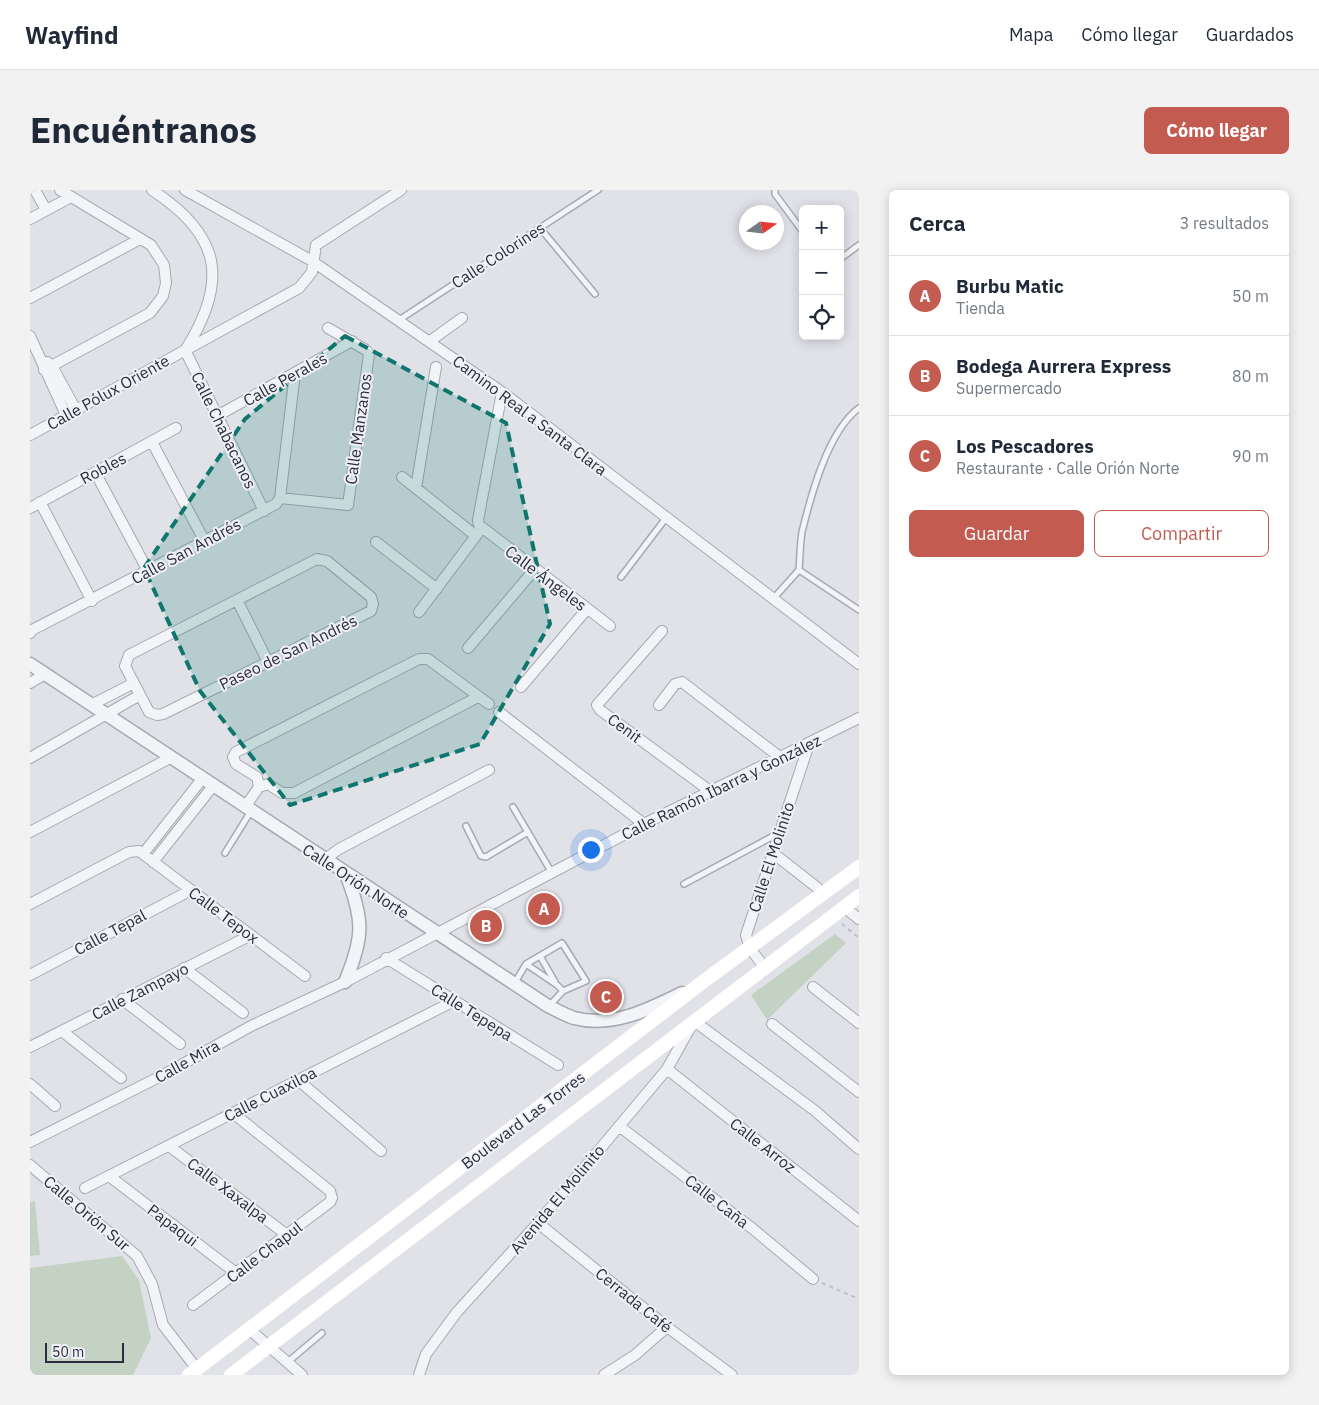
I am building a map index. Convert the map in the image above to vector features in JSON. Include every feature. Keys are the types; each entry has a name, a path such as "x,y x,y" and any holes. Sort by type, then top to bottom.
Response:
{"main road":[{"name":"Boulevard Las Torres","path":"193,1372 700,984 859,867"},
{"name":"Boulevard Las Torres","path":"231,1375 859,896"}],"street":[{"path":"35,190 46,210"},
{"path":"48,368 150,313 159,304 166,289 166,270 156,252 140,239 60,190"},
{"path":"152,190 184,214 199,232 212,266 210,301 206,315 186,350"},
{"name":"Camino Real a Santa Clara","path":"185,190 312,261 430,341 502,392 859,664"},
{"name":"Calle Pólux Oriente","path":"30,435 299,288 312,272 312,261 316,245 401,190"},
{"path":"30,219 71,197"},
{"path":"30,298 140,239"},
{"path":"430,341 462,318"},
{"path":"328,328 352,341"},
{"path":"30,336 48,368 76,410"},
{"name":"Calle Manzanos","path":"280,498 348,504 369,354 352,341"},
{"name":"Calle Perales","path":"217,416 352,341"},
{"name":"Calle Chabacanos","path":"186,350 264,511"},
{"path":"416,488 436,367"},
{"path":"48,368 66,415"},
{"path":"280,498 295,373"},
{"path":"419,612 479,533 478,520 502,392"},
{"name":"Robles","path":"35,505 176,428"},
{"path":"152,442 205,542"},
{"path":"95,472 148,571"},
{"name":"Calle Ángeles","path":"402,477 479,533 535,569 610,626"},
{"name":"Calle San Andrés","path":"31,631 264,511 276,504 280,498"},
{"path":"35,505 92,601"},
{"path":"376,542 437,589"},
{"name":"Paseo de San Andrés","path":"322,559 371,597 373,604 371,611 268,662 163,714 157,715 149,712 125,666 129,655 322,559"},
{"path":"468,648 535,569"},
{"path":"237,600 268,662"},
{"path":"521,686 587,609"},
{"name":"Cenit","path":"662,631 597,705 600,710 710,791"},
{"path":"478,696 294,793 282,793 261,783 236,764 233,757 236,752 419,659 428,659 489,704"},
{"name":"Calle Orión Norte","path":"30,664 514,984 548,1006 573,1018 600,1021 622,1018 642,1012 700,984"},
{"path":"30,683 46,674"},
{"path":"659,705 676,684 682,682 781,758"},
{"path":"91,705 134,683"},
{"path":"30,758 140,695"},
{"path":"499,712 644,824"},
{"name":"Calle Ramón Ibarra y González","path":"345,982 386,958 644,824 859,718"},
{"name":"Calle El Molinito","path":"750,948 746,935 809,744"},
{"path":"30,832 170,758"},
{"path":"324,860 339,849 489,770"},
{"path":"30,904 129,852 139,851 143,854 208,783"},
{"path":"153,862 208,783"},
{"path":"248,809 261,783"},
{"path":"773,853 824,893"},
{"name":"Calle Tepox","path":"143,854 305,976"},
{"path":"345,982 356,955 360,930 357,903 346,874"},
{"name":"Calle Tepal","path":"30,975 190,890"},
{"path":"844,907 859,918"},
{"name":"Calle Zampayo","path":"30,1047 251,935"},
{"path":"750,948 764,967"},
{"name":"Calle Tepepa","path":"386,958 558,1065"},
{"path":"184,968 242,1013"},
{"name":"Calle Mira","path":"30,1142 165,1074 251,1026 345,982"},
{"path":"813,987 859,1023"},
{"path":"122,999 180,1044"},
{"name":"Calle Cuaxiloa","path":"85,1188 454,1000"},
{"path":"694,1021 814,1110 859,1149"},
{"name":"Avenida El Molinito","path":"419,1375 426,1354 457,1312 538,1223 668,1069 694,1021"},
{"path":"772,1024 859,1092"},
{"path":"62,1031 121,1078"},
{"name":"Calle Arroz","path":"668,1069 859,1221"},
{"path":"298,1080 381,1151"},
{"path":"30,1084 55,1106"},
{"name":"Calle Chapul","path":"192,1305 330,1202 332,1198 330,1191 234,1113"},
{"name":"Calle Caña","path":"619,1126 753,1229 813,1279"},
{"name":"Calle Xaxalpa","path":"169,1146 286,1235"},
{"name":"Calle Orión Sur","path":"30,1165 137,1256 152,1284 163,1325 193,1372"},
{"name":"Papaqui","path":"109,1176 236,1273"},
{"name":"Cerrada Café","path":"538,1223 666,1327 732,1375"},
{"path":"604,1375 635,1355 666,1327"},
{"path":"249,1329 289,1361 302,1375"}],"lane":[{"name":"Calle Colorines","path":"399,320 598,190"},
{"path":"775,190 775,194 799,227"},
{"path":"540,228 595,294"},
{"path":"844,256 859,245"},
{"path":"773,599 800,570 802,533 827,452 840,428 859,408"},
{"path":"621,577 666,518"},
{"path":"800,570 859,610"},
{"path":"513,807 552,872"},
{"path":"225,853 248,809"},
{"path":"466,826 481,856 486,857 528,832"},
{"path":"684,884 779,833"},
{"path":"514,984 526,964 562,942 586,981 563,992 548,1006"},
{"path":"540,956 563,992"},
{"path":"526,964 557,985"},
{"path":"289,1361 322,1333"}],"path":[{"path":"832,916 859,938"},
{"path":"813,1279 859,1299"}],"highlighted area":[{"path":"345,336 506,423 550,624 480,744 290,805 200,691 144,568 245,419"}],"green space":[{"path":"835,934 846,943 767,1020 751,995"},
{"path":"35,1201 40,1255 30,1256 30,1202"},
{"path":"122,1256 139,1280 151,1338 133,1375 30,1375 30,1268"}],"place":[{"name":"Burbu Matic","path":"544,909"},
{"name":"Bodega Aurrera Express","path":"486,926"},
{"name":"Los Pescadores","path":"606,997"}]}
